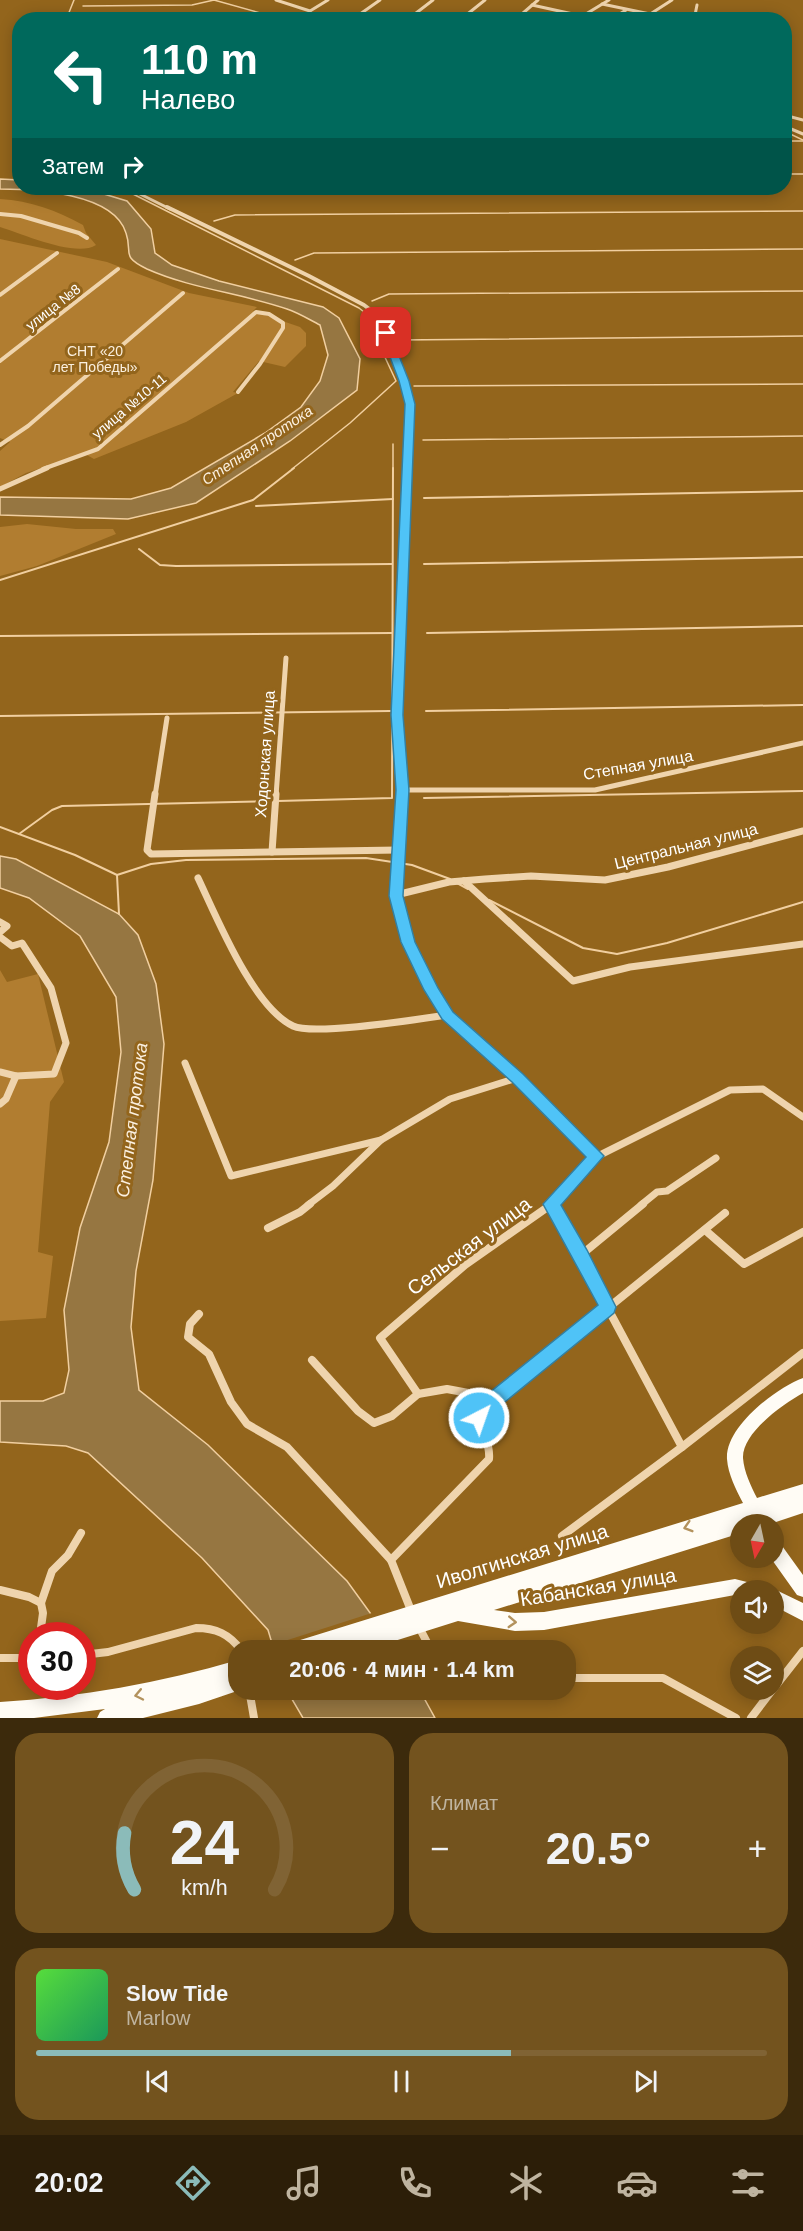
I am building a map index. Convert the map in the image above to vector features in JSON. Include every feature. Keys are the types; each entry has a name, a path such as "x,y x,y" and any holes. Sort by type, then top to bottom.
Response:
{"main road":[{"path":"752,1514 735,1457 737,1447 752,1424 790,1391 803,1385"},
{"path":"761,1514 803,1492"},
{"path":"768,1514 803,1505"},
{"name":"Иволгинская улица","path":"333,1640 730,1525"},
{"path":"784,1563 803,1589"},
{"name":"Кабанская улица","path":"452,1607 515,1622 544,1621 730,1588"},
{"path":"784,1602 803,1612"},
{"name":"Иволгинская улица","path":"365,1640 452,1607"},
{"path":"106,1718 198,1688 228,1674"},
{"path":"0,1712 106,1702 228,1684"}],"street":[{"path":"276,0 310,11 328,0"},
{"path":"363,12 380,0"},
{"path":"417,12 433,0"},
{"path":"470,12 485,0"},
{"path":"524,12 538,0"},
{"path":"589,12 609,0"},
{"path":"653,12 672,0"},
{"path":"602,4 640,12"},
{"path":"532,5 564,12"},
{"path":"696,12 697,5"},
{"path":"622,12 626,9"},
{"path":"142,195 309,276 374,311 381,318 410,404 397,715 402,790 396,896 408,942 431,990 447,1016 517,1078 596,1156"},
{"path":"0,214 21,216 79,233 87,238"},
{"path":"0,295 57,253"},
{"name":"улица №8","path":"0,361 118,269"},
{"path":"0,445 28,426 183,293"},
{"name":"улица №10-11","path":"0,489 30,474 69,462 98,449 256,312 269,314 284,326 260,364 238,392"},
{"name":"Ходонская улица","path":"272,852 286,658"},
{"path":"167,718 147,850 155,854 398,850"},
{"name":"Степная улица","path":"402,790 595,790 803,743"},
{"name":"Центральная улица","path":"396,896 449,882 531,876 605,880 668,867 803,831"},
{"path":"198,878 252,983 266,1003 283,1020 294,1027 341,1028 447,1016"},
{"path":"464,881 573,981 630,967 803,944"},
{"path":"0,921 7,926 0,935 12,946 22,942 29,956 41,969 51,988 66,1043 54,1074 16,1076 0,1072"},
{"path":"185,1063 231,1176 381,1140"},
{"path":"0,1104 6,1099 16,1076"},
{"path":"267,1228 300,1212 381,1140 450,1099 517,1078"},
{"name":"Сельская улица","path":"418,1394 380,1338 465,1265 552,1204 596,1156 730,1090 763,1089 802,1115"},
{"path":"581,1255 657,1192 667,1191 716,1158"},
{"path":"552,1204 682,1447"},
{"path":"391,1560 489,1459 491,1452 479,1418 481,1411 726,1213"},
{"path":"705,1230 744,1264 803,1232"},
{"path":"199,1314 191,1320 188,1337 209,1354 238,1413 247,1424 287,1447 391,1560 409,1609 426,1640"},
{"path":"562,1536 803,1353"},
{"path":"312,1360 358,1411 374,1423 380,1423 395,1415 418,1394 435,1388 458,1389 495,1398"},
{"path":"42,1622 41,1603 52,1571 68,1555 81,1533"},
{"path":"0,1590 29,1597 41,1603"},
{"path":"96,1654 188,1628 212,1628 230,1635 234,1640"},
{"path":"784,1676 803,1651"},
{"path":"0,1658 18,1658"},
{"path":"576,1678 663,1678 736,1718"},
{"path":"251,1700 254,1718"},
{"path":"751,1718 765,1700"}],"green space":[{"path":"0,199 33,204 73,220 83,225 86,233 96,245 76,249 63,247 0,227"},
{"name":"СНТ «20 лет Победы»","path":"0,239 107,262 189,293 257,307 253,311 300,327 306,333 306,346 285,367 259,361 233,392 238,393 186,422 94,459 85,454 26,473 0,487 0,451 10,442 0,438"},
{"path":"27,524 76,529 113,529 116,534 37,566 0,576 0,527"},
{"path":"0,970 7,982 38,974 64,1082 50,1102 38,1252 53,1256 46,1318 0,1321"}],"water":[{"path":"0,179 12,180 12,189 0,189"},
{"name":"Степная протока","path":"67,195 107,195 127,201 151,229 155,253 172,265 219,281 323,307 339,318 360,359 357,390 290,441 196,503 128,519 0,515 0,497 131,499 171,488 265,433 301,407 320,381 328,355 320,325 300,315 270,304 164,276 139,265 130,257 126,233 119,220 106,209"},
{"name":"Степная протока","path":"0,856 16,859 119,914 138,935 156,984 164,1044 153,1180 136,1271 131,1327 139,1390 208,1445 347,1581 390,1640 271,1640 268,1630 202,1558 88,1453 66,1446 0,1442 0,1401 43,1401 64,1393 69,1370 64,1310 80,1228 109,1142 121,1052 116,997 80,936 29,898 0,888"},
{"path":"292,1700 425,1700 435,1718 303,1718"}],"pier":[{"path":"375,1612 394,1640 288,1640"}],"waterway":[{"path":"69,12 74,0"},
{"path":"83,6 192,5 214,0 257,12"},
{"path":"792,135 803,140"},
{"path":"792,141 803,141"},
{"path":"792,174 803,174"},
{"path":"135,195 364,312 396,381 350,423 292,469"},
{"path":"214,221 235,215 803,211"},
{"path":"295,260 314,253 803,249"},
{"path":"372,301 389,294 803,291"},
{"path":"397,340 803,336"},
{"path":"414,386 803,384"},
{"path":"423,440 803,436"},
{"path":"393,444 393,468"},
{"path":"0,580 253,500 294,468"},
{"path":"393,468 393,499"},
{"path":"424,498 803,491"},
{"path":"256,506 393,499"},
{"path":"278,801 392,798 393,499"},
{"path":"139,549 160,565 176,566 392,564"},
{"path":"424,564 803,557"},
{"path":"427,633 803,626"},
{"path":"0,636 392,633"},
{"path":"426,711 803,705"},
{"path":"0,716 390,711"},
{"path":"424,798 803,791"},
{"path":"19,834 52,810 62,806 272,801"},
{"path":"0,827 75,855 117,875"},
{"path":"117,875 151,864 186,860 366,858 412,865 450,879"},
{"path":"117,875 119,914"},
{"path":"457,883 468,889"},
{"path":"489,900 583,948 617,954 667,943 803,902"}],"route":[{"path":"386,333 390,349 408,392 410,404 397,715 402,790 396,896 408,942 431,990 447,1016 517,1078 596,1156 552,1204 608,1307 495,1398 481,1411 479,1418"}]}
